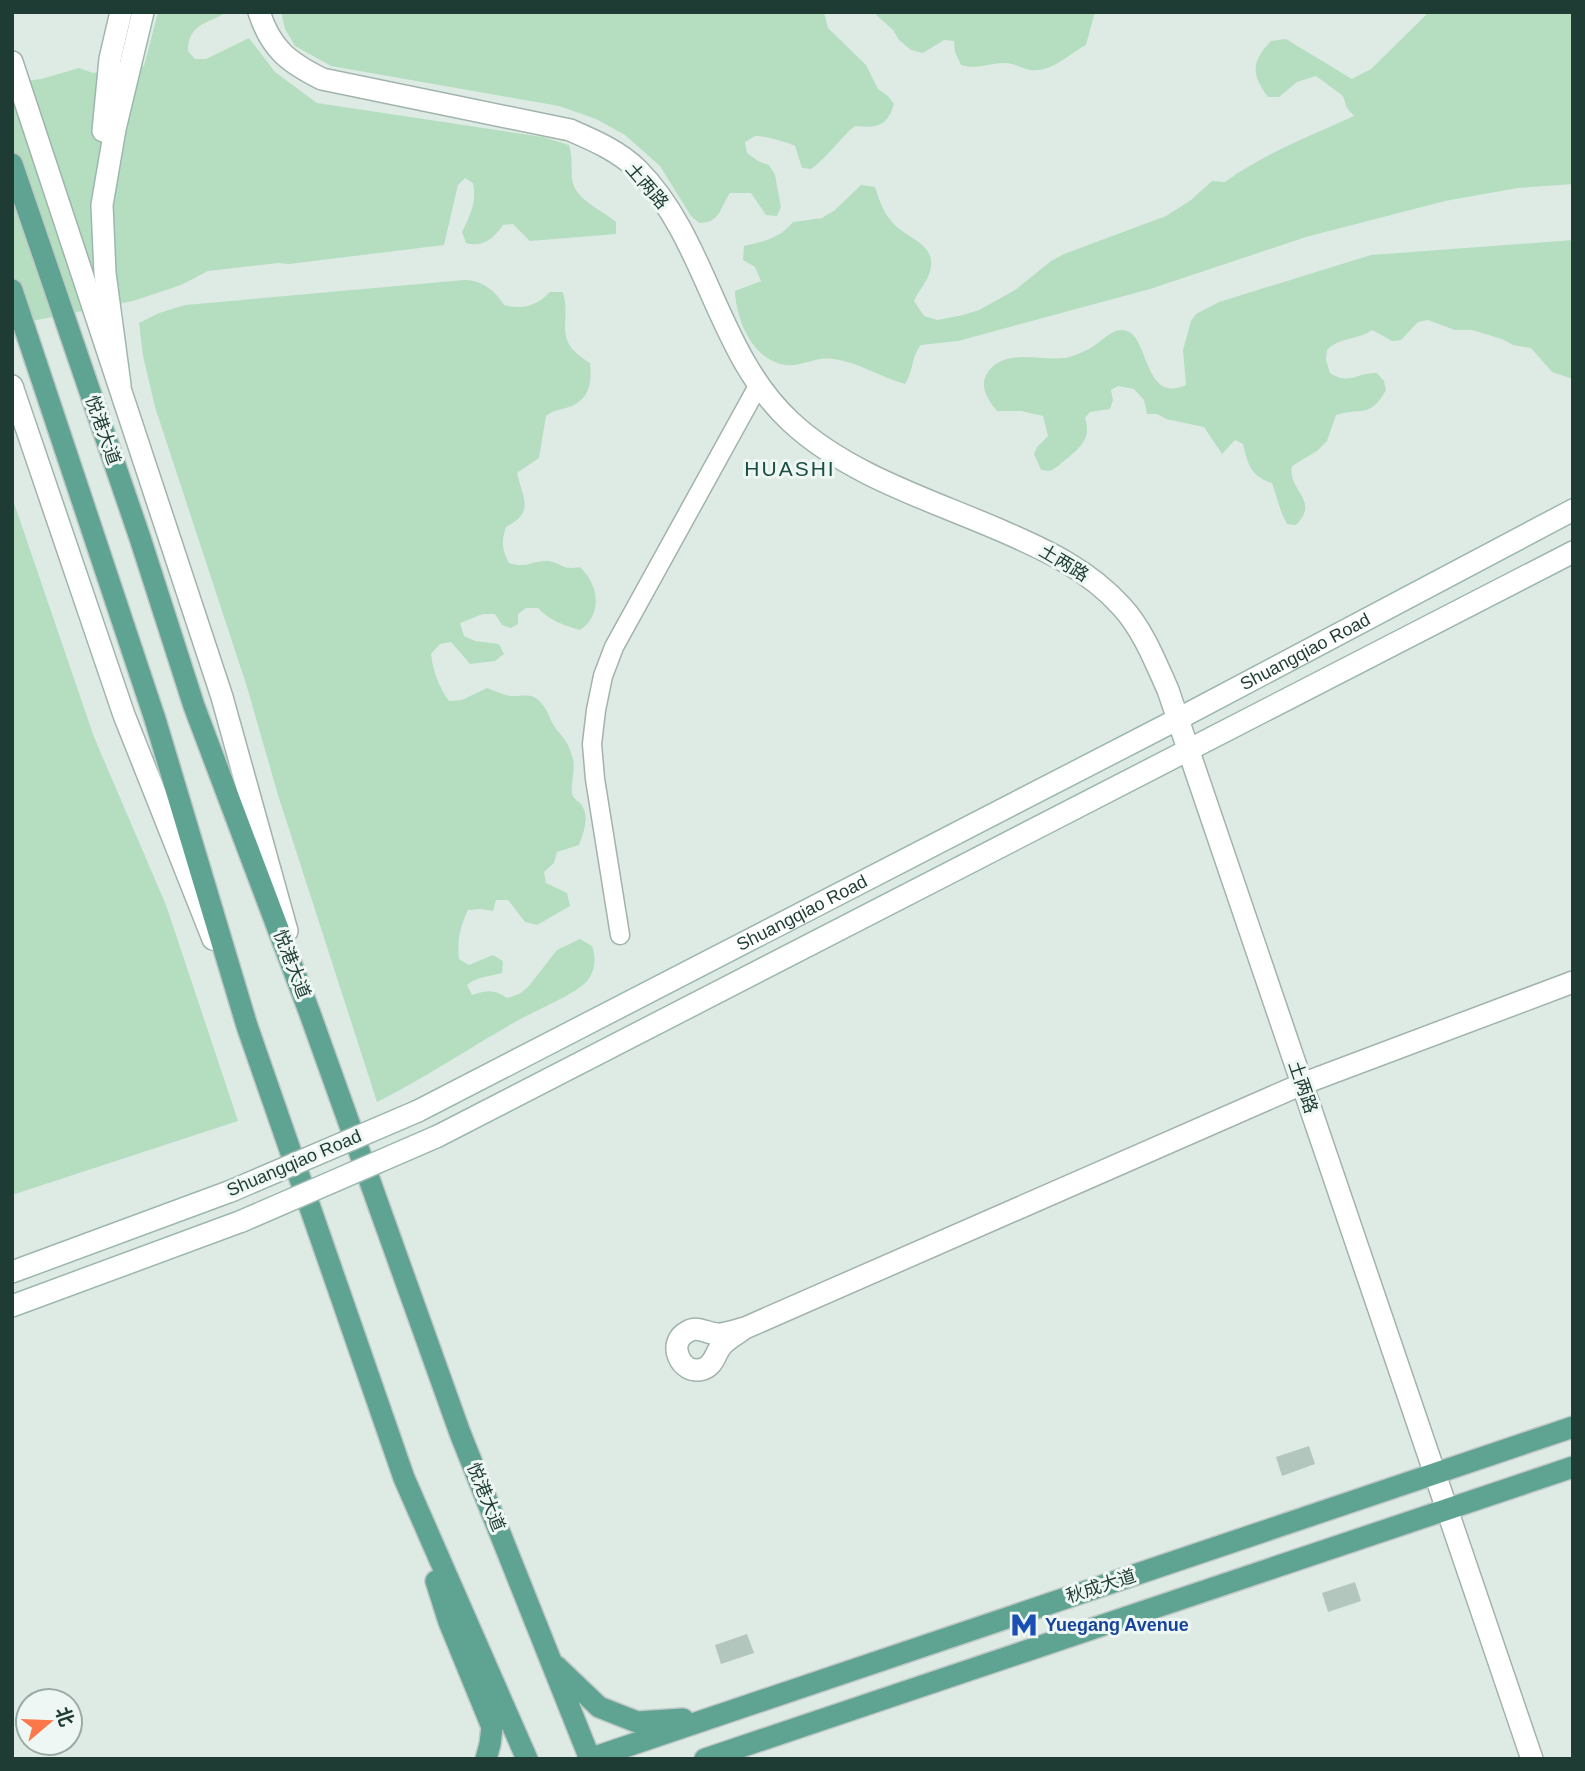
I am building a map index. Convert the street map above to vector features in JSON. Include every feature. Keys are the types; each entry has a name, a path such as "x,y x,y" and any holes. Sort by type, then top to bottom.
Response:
{"main road":[{"name":"悦港大道","path":"12,164 140,538 194,706 309,1010 460,1433 589,1759"},
{"path":"12,290 155,719 247,1026 404,1479 449,1622 492,1727 485,1759"},
{"name":"秋成大道","path":"589,1759 1573,1427"},
{"name":"秋成大道","path":"705,1759 733,1753 1573,1467"},
{"path":"404,1479 527,1759"},
{"path":"551,1661 599,1707 636,1722 709,1717"}],"street":[{"path":"120,385 104,274 102,205 115,129 121,12"},
{"path":"120,62 143,12"},
{"name":"土两路","path":"259,12 265,31 280,53 300,68 322,79 570,130 603,145 636,169 664,202 686,240 738,351 758,386 791,422 828,451 851,464 1050,552 1089,577 1122,607 1147,643 1178,719 1532,1759"},
{"path":"12,62 222,697 309,1010"},
{"path":"620,934 592,744 603,676 614,648 758,386"},
{"path":"13,388 124,715 247,1026"},
{"name":"Shuangqiao Road","path":"12,1272 231,1191 418,1111 1178,719 1573,510"},
{"name":"Shuangqiao Road","path":"12,1307 242,1221 438,1136 1573,552"},
{"path":"745,1328 1302,1084 1573,982"}],"green space":[{"path":"158,12 227,12 200,25 191,35 188,51 195,59 206,59 249,38 275,72 317,103 543,137 569,145 574,186 583,198 616,222 616,234 530,241 513,224 503,225 492,238 483,243 466,243 462,232 472,209 474,190 473,183 465,178 458,185 444,245 208,271 181,285 133,301 12,325 12,83 41,79 79,68 93,73 144,66"},
{"path":"281,12 824,12 828,28 866,65 878,89 894,104 884,122 869,127 855,126 811,169 802,168 795,146 758,136 745,142 747,153 769,165 775,175 781,207 777,216 766,215 751,193 730,193 719,214 711,220 699,223 691,216 660,166 625,135 596,119 559,106 331,66 295,46 285,29"},
{"path":"873,12 1095,12 1086,45 1053,66 1038,70 1005,63 978,67 961,65 955,52 954,41 944,40 923,53 911,50"},
{"path":"1429,12 1573,12 1573,184 1518,188 1445,201 1306,237 1150,289 958,341 921,345 905,384 834,359 792,365 774,362 764,356 748,337 739,314 735,291 761,281 755,267 743,260 744,246 777,236 793,222 822,218 835,210 861,185 875,187 889,218 927,250 931,266 928,277 914,301 924,316 937,320 963,315 979,310 1015,290 1064,254 1166,216 1191,200 1212,181 1225,182 1272,154 1354,116 1347,108 1343,96 1316,76 1297,82 1279,97 1268,97 1258,82 1256,68 1260,55 1271,41 1286,39 1352,79 1371,69"},
{"path":"1573,240 1573,379 1552,372 1531,348 1513,345 1472,330 1455,330 1428,320 1418,322 1401,340 1392,341 1372,330 1327,350 1326,360 1330,373 1349,378 1377,373 1384,381 1386,390 1370,409 1336,415 1327,441 1317,451 1292,466 1294,482 1305,509 1296,525 1287,524 1272,483 1254,473 1243,444 1235,440 1222,454 1204,427 1166,419 1157,414 1147,414 1144,400 1134,389 1118,386 1111,390 1113,400 1110,409 1090,412 1085,418 1087,430 1082,444 1050,471 1041,470 1034,454 1048,436 1043,416 1021,411 997,411 985,392 985,377 995,365 1004,360 1067,357 1089,349 1112,333 1122,330 1134,336 1149,368 1162,386 1172,388 1186,385 1183,350 1191,321 1196,314 1219,302 1371,255"},
{"path":"464,280 487,287 504,305 511,306 529,306 550,292 563,292 567,339 571,347 590,363 590,382 586,394 578,403 546,416 539,458 517,473 524,498 524,510 521,516 506,527 503,546 509,563 525,565 548,561 566,567 580,567 591,582 596,599 592,616 580,630 557,622 538,608 526,608 518,614 518,624 511,628 502,625 495,614 483,614 460,623 464,636 475,641 499,644 504,654 495,661 470,664 451,642 440,644 431,654 437,679 449,701 462,700 487,688 510,696 530,696 541,703 569,748 574,764 572,792 584,809 586,819 579,845 557,852 554,863 544,872 546,883 567,893 570,906 537,925 525,922 508,900 496,900 493,911 468,910 460,934 459,959 469,965 493,955 503,961 502,973 479,978 467,985 472,995 490,991 507,998 528,987 557,950 580,939 592,946 595,961 590,977 576,990 377,1102 278,795 247,687 155,407 143,356 139,323 185,305"},
{"path":"12,497 94,737 166,905 238,1121 12,1195"}],"building":[{"path":"1309,1446 1315,1464 1282,1476 1276,1457"},
{"path":"1355,1582 1361,1601 1328,1612 1322,1593"},
{"path":"747,1634 754,1653 721,1664 715,1645"}],"place":[{"name":"Yuegang Avenue","path":"1024,1625"}],"district":[{"name":"HUASHI","path":"790,468"}]}
